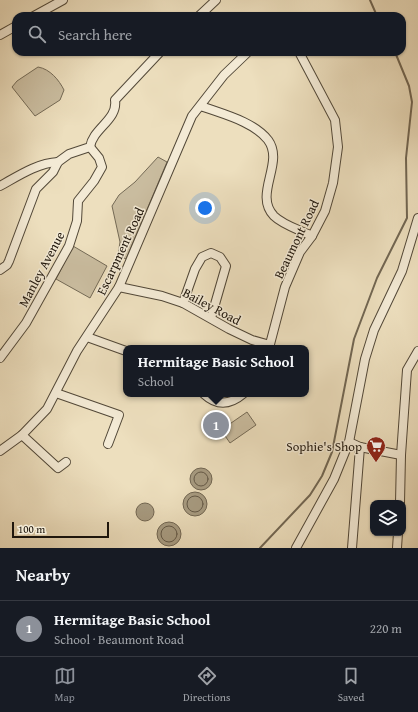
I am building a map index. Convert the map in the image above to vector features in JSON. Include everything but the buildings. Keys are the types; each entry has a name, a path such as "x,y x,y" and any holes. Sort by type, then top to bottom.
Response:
{"street":[{"path":"41,12 63,0"},
{"path":"203,12 216,0"},
{"path":"0,35 12,28"},
{"path":"0,270 7,265 9,261 36,189 52,172 58,162 69,154 90,147 94,134 111,117 116,106 115,100 156,56"},
{"name":"Escarpment Road","path":"0,451 22,435 47,409 77,351 119,287 192,116 224,75 244,56"},
{"name":"Beaumont Road","path":"270,345 285,287 300,252 312,236 325,211 333,183 338,147 335,120 302,56"},
{"path":"201,106 250,125 267,139 273,147 273,160 266,196 268,207 275,216 312,236"},
{"name":"Manley Avenue","path":"0,358 26,323 69,246 77,221 78,201 94,181 102,167 99,158 90,147"},
{"path":"0,186 50,162 58,162"},
{"path":"296,548 334,479 349,442 365,359 374,330 391,296 416,237 418,218"},
{"path":"183,302 195,269 202,257 211,253 220,257 226,266 211,318"},
{"name":"Bailey Road","path":"119,287 183,302 252,340 264,345"},
{"path":"87,337 123,350"},
{"path":"400,500 401,455 407,370 418,351"},
{"path":"56,393 118,415 108,444"},
{"path":"207,397 221,404 231,403 239,397"},
{"path":"22,435 58,468 66,462"},
{"path":"349,442 360,447 401,455"},
{"path":"352,548 360,447"},
{"path":"397,548 398,536"}],"shaded area":[{"path":"38,67 46,70 54,76 60,82 64,90 60,100 35,116 12,87 17,81"},
{"path":"158,157 167,162 126,259 118,255 120,242 112,206 119,195 135,182"},
{"path":"73,246 107,266 90,298 56,279"},
{"path":"247,412 256,425 230,443 221,430"}],"water":[{"path":"201,468 209,471 212,479 209,487 201,490 193,487 190,479 193,471"},
{"path":"195,492 203,496 207,504 203,512 195,516 187,512 183,504 187,496"},
{"path":"141,503 149,503 154,508 152,519 149,521 141,521 136,516 136,508"},
{"path":"169,522 174,523 180,529 180,539 174,545 169,546 164,545 158,539 157,534 158,529 164,523"}],"waterway":[{"path":"370,0 375,12"},
{"path":"260,548 310,495 322,476 332,452 354,339 377,278 407,218 406,158 412,102 409,86 397,56"}],"place":[{"name":"Hermitage Basic School","path":"216,425"},
{"name":"Sophie's Shop","path":"376,463"}]}
